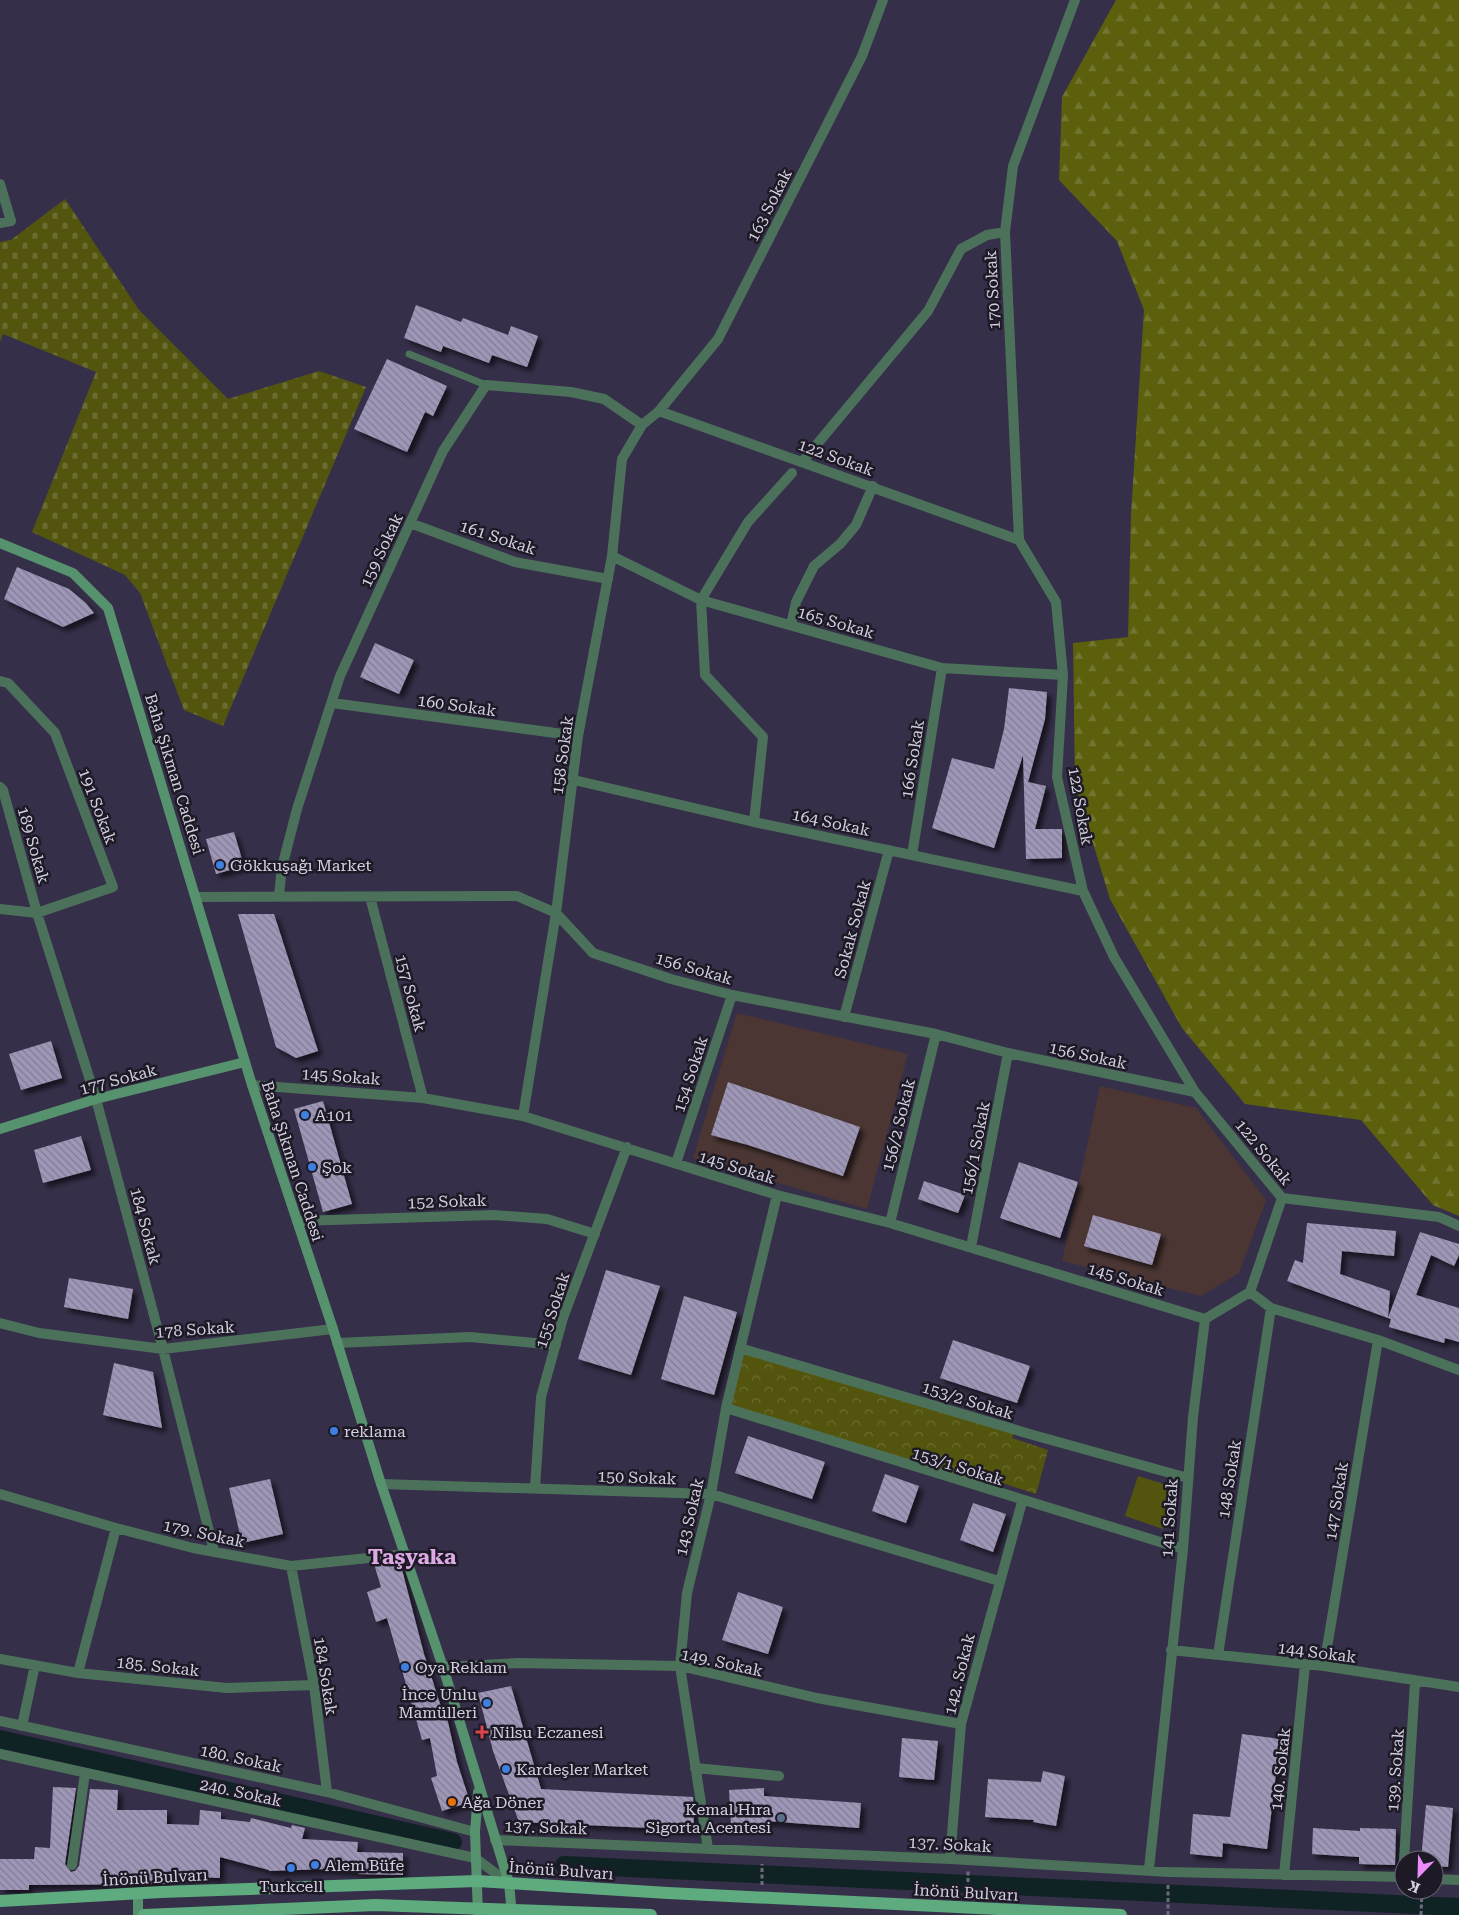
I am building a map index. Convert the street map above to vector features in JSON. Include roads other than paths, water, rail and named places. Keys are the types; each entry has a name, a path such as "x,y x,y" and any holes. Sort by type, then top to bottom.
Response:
{"main road":[{"name":"Baha Şıkman Caddesi","path":"0,543 73,573 108,608 197,897 252,1085 333,1329 381,1484 407,1554 444,1668 478,1786 509,1883 512,1912"},
{"name":"177 Sokak","path":"0,1129 96,1100 245,1062"},
{"name":"Baha Şıkman Caddesi","path":"478,1786 475,1832 478,1911"},
{"name":"İnönü Bulvarı","path":"0,1901 477,1881 678,1894 1120,1915"},
{"path":"138,1894 138,1915"},
{"path":"144,1915 376,1905 478,1911 651,1915"}],"street":[{"name":"163 Sokak","path":"659,411 718,339 862,56 883,0"},
{"path":"1005,232 1013,166 1075,0"},
{"path":"0,184 11,221 0,223"},
{"name":"170 Sokak","path":"803,461 928,311 960,249 987,235 1005,232 1019,540"},
{"path":"486,385 571,392 604,399 642,425"},
{"name":"159 Sokak","path":"279,895 282,867 298,809 340,676 443,451 486,385"},
{"name":"158 Sokak","path":"523,1116 556,913 578,736 612,556 622,459 642,425 659,411"},
{"name":"122 Sokak","path":"659,411 873,486 1019,540 1056,602 1062,675 1057,777 1083,891 1114,956 1196,1092 1282,1198 1439,1217 1459,1226"},
{"path":"754,822 763,737 705,675 702,600 748,522 792,473"},
{"path":"791,625 796,602 814,566 840,544 856,525 873,486"},
{"name":"161 Sokak","path":"410,523 514,562 608,579"},
{"name":"165 Sokak","path":"612,556 702,600 942,668 1062,675"},
{"name":"166 Sokak","path":"912,855 942,668"},
{"name":"191 Sokak","path":"0,680 8,683 55,733 113,887 37,913"},
{"name":"160 Sokak","path":"332,703 578,736"},
{"name":"164 Sokak","path":"574,780 754,822 1083,891"},
{"name":"189 Sokak","path":"0,787 3,790 37,913"},
{"name":"Sokak Sokak","path":"844,1017 889,850"},
{"name":"156 Sokak","path":"197,897 279,895 370,897 517,896 556,913 593,953 671,979 732,995 936,1034 1008,1054 1196,1092"},
{"name":"157 Sokak","path":"370,897 423,1098"},
{"path":"0,909 37,913"},
{"name":"184 Sokak","path":"37,913 96,1100 164,1349 214,1551"},
{"name":"154 Sokak","path":"676,1164 732,995"},
{"name":"156/2 Sokak","path":"890,1223 936,1034"},
{"name":"156/1 Sokak","path":"971,1247 1008,1054"},
{"name":"145 Sokak","path":"252,1085 423,1098 523,1116 777,1195 890,1223 1205,1319"},
{"name":"155 Sokak","path":"535,1488 541,1397 563,1318 627,1147"},
{"name":"143 Sokak","path":"708,1849 680,1666 686,1593 711,1494 726,1408 777,1195"},
{"path":"1205,1319 1250,1292 1282,1198"},
{"name":"152 Sokak","path":"298,1221 494,1215 547,1219 595,1234"},
{"path":"1250,1292 1271,1308 1378,1340 1459,1370"},
{"name":"148 Sokak","path":"1218,1655 1271,1308"},
{"name":"141 Sokak","path":"1149,1870 1205,1319"},
{"name":"178 Sokak","path":"0,1324 39,1333 164,1349 333,1329"},
{"path":"337,1343 470,1337 556,1345"},
{"name":"147 Sokak","path":"1324,1666 1378,1340"},
{"name":"153/2 Sokak","path":"740,1348 1033,1435 1188,1478"},
{"name":"153/1 Sokak","path":"726,1408 1022,1502 1183,1549"},
{"name":"150 Sokak","path":"381,1484 711,1494 999,1581"},
{"name":"179. Sokak","path":"0,1494 116,1528 214,1551 291,1566 407,1554"},
{"name":"142. Sokak","path":"950,1859 962,1724 999,1581 1022,1502"},
{"path":"78,1673 116,1528"},
{"name":"184 Sokak","path":"291,1566 314,1684 328,1792"},
{"name":"144 Sokak","path":"1171,1650 1324,1666 1415,1682 1459,1687"},
{"name":"185. Sokak","path":"0,1659 78,1673 227,1688 314,1684"},
{"name":"149. Sokak","path":"444,1668 518,1663 680,1666 817,1698 962,1724"},
{"path":"22,1726 35,1665"},
{"name":"140. Sokak","path":"1284,1875 1305,1665"},
{"name":"139. Sokak","path":"1405,1850 1415,1682"},
{"name":"180. Sokak","path":"0,1721 328,1792 475,1832"},
{"name":"240. Sokak","path":"0,1754 475,1858"},
{"path":"695,1768 779,1776"},
{"path":"72,1865 85,1773"},
{"name":"137. Sokak","path":"495,1840 950,1859 1149,1870 1394,1877"},
{"path":"475,1858 509,1883"},
{"path":"1444,1879 1459,1880"}],"lane":[{"path":"409,354 486,385"}],"waterway":[{"path":"0,1739 453,1842"},
{"path":"564,1865 1459,1907"}],"place":[{"name":"Gökkuşağı Market","path":"220,865"},
{"name":"A101","path":"305,1115"},
{"name":"Şok","path":"312,1167"},
{"name":"reklama","path":"334,1431"},
{"name":"Oya Reklam","path":"405,1667"},
{"name":"İnce Unlu Mamülleri","path":"487,1703"},
{"name":"Nilsu Eczanesi","path":"482,1732"},
{"name":"Kardeşler Market","path":"506,1769"},
{"name":"Ağa Döner","path":"452,1802"},
{"name":"Kemal Hıra Sigorta Acentesi","path":"781,1818"},
{"name":"Alem Büfe","path":"315,1865"},
{"name":"Turkcell","path":"291,1868"}],"district":[{"name":"Taşyaka","path":"412,1557"}]}
